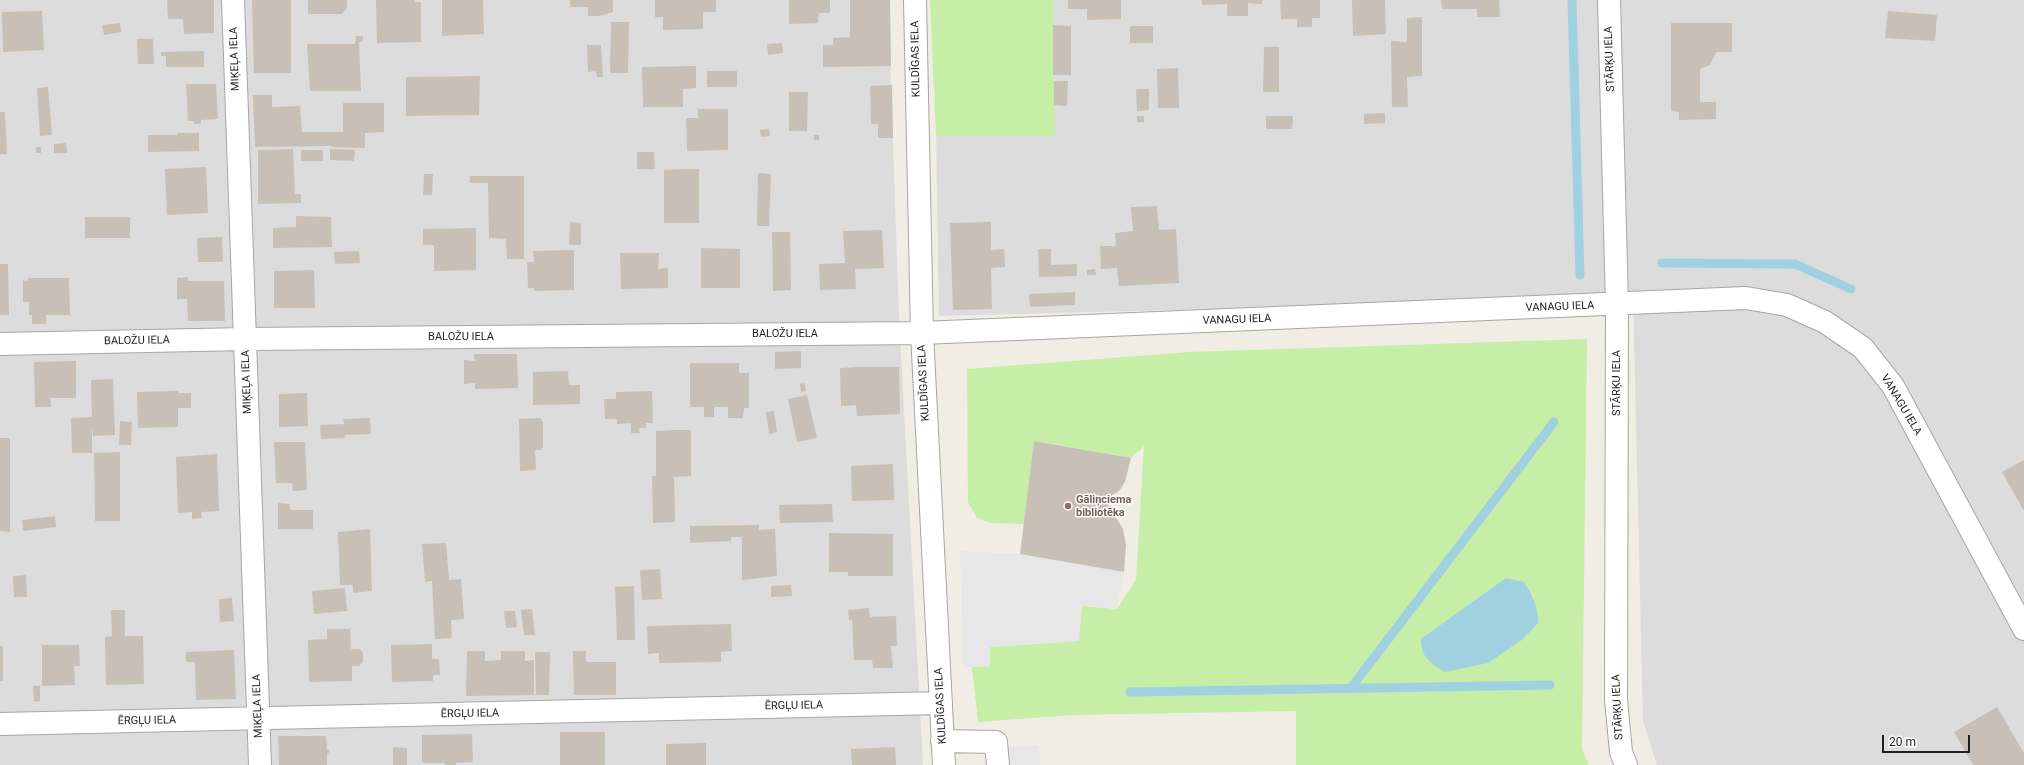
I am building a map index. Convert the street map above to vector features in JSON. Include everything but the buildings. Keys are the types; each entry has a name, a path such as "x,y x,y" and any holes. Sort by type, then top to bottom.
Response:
{"street":[{"name":"MIĶEĻA IELA","path":"233,0 260,765"},
{"name":"KULDĪGAS IELA","path":"915,0 922,333 944,765"},
{"name":"STĀRĶU IELA","path":"1609,0 1617,305 1616,700 1621,752 1626,765"},
{"name":"VANAGU IELA","path":"922,333 1617,305 1746,298 1787,305 1825,322 1863,348 1892,386 2024,629"},
{"name":"BALOŽU IELA","path":"0,344 246,339 922,333"},
{"name":"ĒRGĻU IELA","path":"0,724 941,702"},
{"path":"942,741 996,742 998,765"}],"shaded area":[{"path":"0,0 888,0 899,317 923,765 0,765"},
{"path":"934,0 2024,0 2024,765 1657,765 1643,721 1633,294 1589,294 1212,309 939,316"},
{"path":"960,551 1020,554 1124,572 1117,609 1082,606 1079,641 990,647 990,666 963,667"},
{"path":"1039,745 1040,765 1004,765 1003,748"}],"green space":[{"path":"930,0 1053,0 1055,136 936,136"},
{"path":"1587,339 1582,749 1589,765 1296,765 1296,711 1072,715 978,722 972,667 989,666 990,647 1078,641 1082,606 1117,609 1136,579 1144,446 1131,458 1034,441 1024,524 991,523 977,518 968,502 967,369 1189,352"}],"water":[{"path":"1506,578 1524,582 1534,602 1538,623 1523,639 1488,663 1445,672 1431,663 1423,651 1421,639"}],"waterway":[{"path":"1572,0 1580,275"},
{"path":"1662,263 1795,264 1851,289"},
{"path":"1350,689 1554,422"},
{"path":"1130,692 1550,685"}],"place":[{"name":"Gāliņciema bibliotēka","path":"1068,506"}]}
